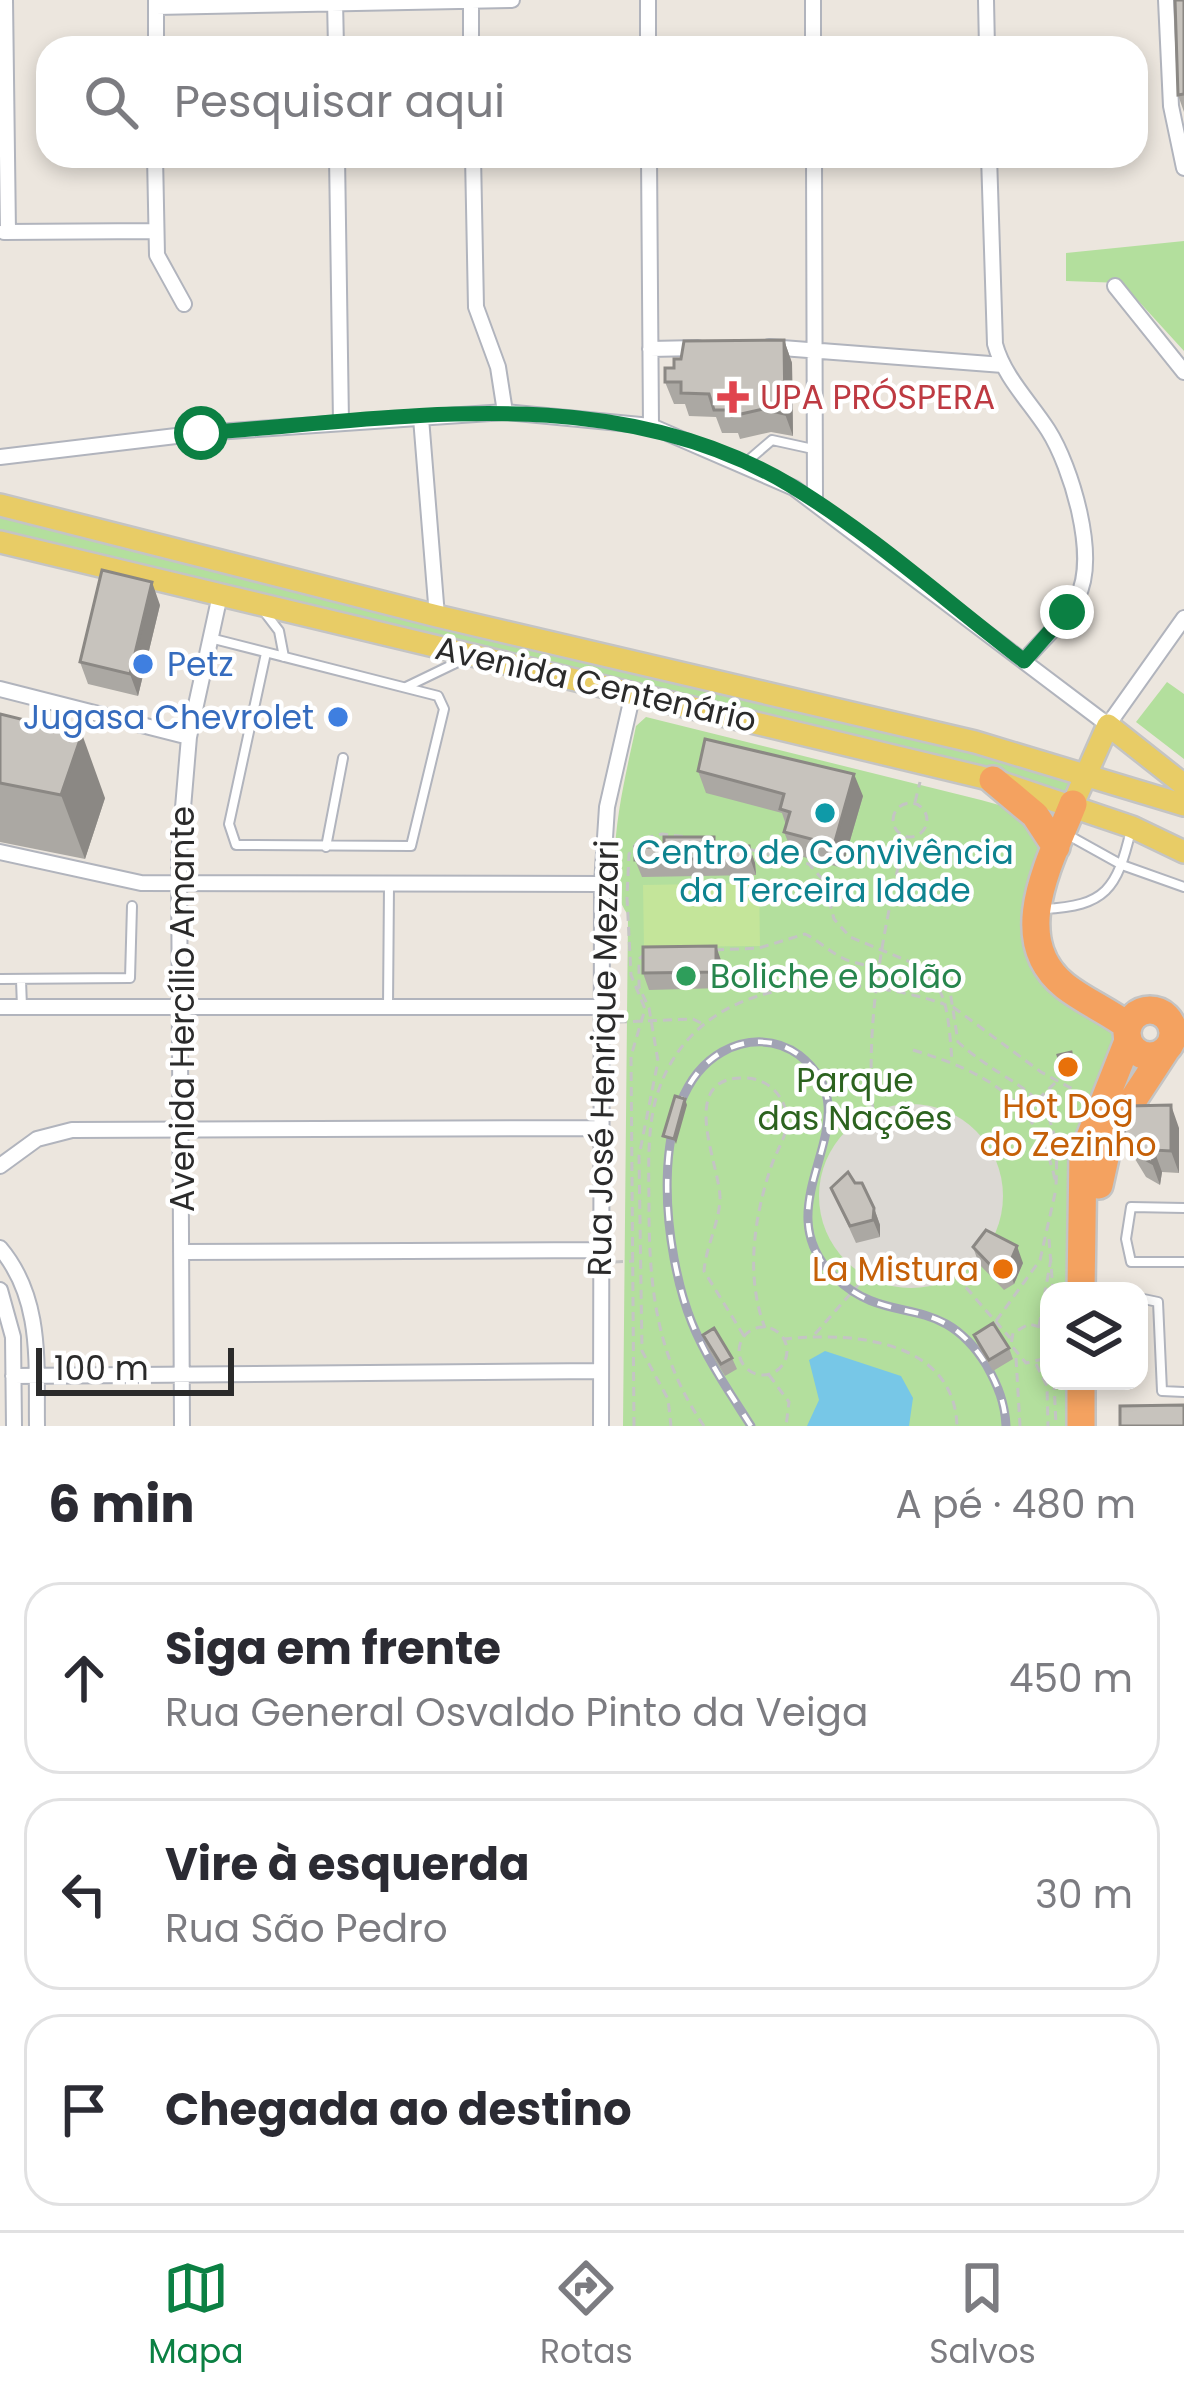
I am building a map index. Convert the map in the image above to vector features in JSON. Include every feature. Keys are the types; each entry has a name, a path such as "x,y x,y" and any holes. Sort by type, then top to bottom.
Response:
{"highway":[{"path":"994,780 1059,839"},
{"path":"1072,804 1036,910 1038,951 1052,974 1128,1033 1144,1056 1175,1044"},
{"path":"1081,1282 1080,1179 1101,1104 1121,1070 1128,1033 1145,1011 1161,1012 1172,1024 1175,1044 1102,1156 1099,1282"},
{"path":"1081,1390 1082,1426"},
{"path":"1099,1390 1100,1426"}],"main road":[{"name":"Avenida Centenário","path":"0,505 1085,773 1184,805"},
{"name":"Avenida Centenário","path":"0,542 994,780 1132,826 1184,852"},
{"path":"1072,804 1108,725 1184,784"}],"street":[{"path":"5,0 4,232 155,231"},
{"path":"471,0 471,36"},
{"path":"156,36 156,3 512,0"},
{"path":"648,0 648,36"},
{"path":"813,0 813,36"},
{"path":"986,0 987,36"},
{"path":"1166,0 1171,106 1184,168"},
{"path":"335,2 336,36"},
{"path":"155,168 160,268 184,304"},
{"path":"337,168 341,422"},
{"path":"473,168 476,307 498,367 505,412"},
{"path":"649,168 651,426"},
{"path":"814,168 815,502"},
{"path":"989,168 991,296 1003,365 1061,453 1075,495 1084,559 1077,599 1024,661"},
{"path":"1115,286 1184,372"},
{"path":"744,348 814,347 1003,365"},
{"path":"650,349 720,348"},
{"path":"0,457 341,422 505,412 591,416 651,426 744,464 815,502 1108,725 1184,618"},
{"path":"421,418 436,616"},
{"name":"Avenida Hercílio Amante","path":"182,1426 179,885 189,737 220,595"},
{"path":"0,689 189,737"},
{"name":"Rua José Henrique Mezzari","path":"601,1426 598,1015 602,884 607,807 633,692"},
{"path":"0,852 112,879 179,885 602,884"},
{"path":"0,1007 388,1006 598,1015"},
{"path":"0,1166 53,1132 599,1128"},
{"path":"0,1248 28,1295 37,1426"},
{"path":"182,1252 600,1256"},
{"path":"0,1289 11,1319 14,1426"},
{"path":"14,1376 600,1371"}],"lane":[{"path":"744,464 772,440 800,442 815,449"},
{"path":"258,604 279,631 284,657"},
{"path":"210,638 266,652 404,688 438,696 444,709 411,846 246,848 231,837 266,652"},
{"path":"404,688 473,655"},
{"path":"326,847 343,758"},
{"path":"1036,910 1078,908 1105,896 1122,865 1132,826"},
{"path":"1059,839 1184,887"},
{"path":"388,1006 389,884"},
{"path":"0,980 130,977 132,906"},
{"path":"22,980 29,1007"},
{"path":"29,1007 35,980"},
{"path":"1184,1208 1131,1207 1126,1239 1131,1262 1184,1262"},
{"path":"1148,1300 1158,1302 1162,1390 1184,1392"}],"path":[{"path":"914,804 925,764"},
{"path":"905,836 925,827 926,816 914,804"},
{"path":"905,836 896,830 894,813 914,804"},
{"path":"634,1426 631,1056 646,1022 631,975 627,880 628,854 650,837 676,835 798,858 824,881 840,928 937,973 958,1042 1039,1100 1052,1120 1058,1147 1048,1238 1024,1287 996,1321"},
{"path":"872,1113 868,1054 880,946 905,836"},
{"path":"712,950 759,948 805,934 835,955 922,973 939,987 949,1005 952,1062"},
{"path":"653,951 639,959 639,987 658,1060 639,1156 642,1351 668,1399 670,1426"},
{"path":"704,1426 679,1390 663,1346 651,1302 649,1252 649,1144 658,1091 675,1054 704,1024 745,1000 783,988 876,985 949,1005 1058,1081 1101,1104"},
{"path":"598,1015 646,1022 692,1019 704,1024"},
{"path":"913,1050 988,1077 1026,1111 1050,1157 1056,1185"},
{"path":"745,1336 704,1271 720,1195 705,1144 704,1116 715,1093 735,1078 765,1083 786,1109 786,1131 758,1222 753,1266 756,1306 765,1328 783,1339 854,1338 924,1360 948,1390 957,1426"},
{"path":"1026,1111 1058,1081"},
{"path":"1048,1238 1053,1282"},
{"path":"1011,1339 1023,1326 1039,1326 1052,1253"},
{"path":"600,1256 634,1262"},
{"path":"814,1336 866,1276"},
{"path":"956,1276 1011,1339 1020,1426"},
{"path":"765,1328 745,1336 739,1349 742,1364 753,1373 768,1375 789,1402 786,1426"},
{"path":"768,1375 784,1361 783,1339"},
{"path":"1016,1356 1040,1360"},
{"path":"1035,1362 1047,1386 1052,1426"},
{"path":"1052,1426 1054,1390"}],"green space":[{"path":"1184,241 1184,351 1122,283 1066,281 1066,253"},
{"path":"0,513 1075,774 1065,792 0,532"},
{"path":"1167,682 1184,694 1184,759 1136,722"},
{"name":"Parque das Nações","path":"646,717 981,800 1024,812 1045,829 1034,953 1122,1026 1078,1282 1040,1282 1040,1390 1077,1390 1078,1426 623,1426 628,915 619,898 615,850 636,726"},
{"path":"759,883 760,946 644,947 643,885"}],"shaded area":[{"path":"911,1104 946,1111 976,1131 996,1161 1003,1196 996,1231 976,1261 946,1281 911,1288 876,1281 846,1261 826,1231 819,1196 826,1161 846,1131 876,1111"}],"water":[{"path":"825,1351 901,1376 913,1398 909,1426 807,1426 819,1400 809,1360"}],"building":[{"path":"1175,0 1184,0 1184,94 1178,95"},
{"path":"784,340 785,414 763,409 732,416 732,410 714,410 709,394 681,393 681,382 665,382 665,368 674,368 674,359 681,359 684,341"},
{"path":"102,570 152,582 130,674 80,662"},
{"path":"0,714 82,734 61,795 0,783"},
{"path":"705,739 854,774 834,845 784,832 790,812 780,809 784,794 698,771"},
{"path":"664,837 714,837 714,846 749,846 750,858 635,860 635,847 664,847"},
{"path":"716,946 716,972 643,973 643,947"},
{"path":"1071,1052 1074,1067 1062,1069 1058,1055"},
{"path":"675,1096 685,1099 674,1139 663,1136"},
{"path":"1171,1105 1171,1151 1154,1150 1152,1163 1137,1155 1121,1126 1128,1106"},
{"path":"848,1172 855,1183 862,1183 874,1208 873,1220 850,1226 831,1188"},
{"path":"986,1230 1017,1246 1008,1267 998,1273 973,1247"},
{"path":"993,1323 1009,1348 989,1360 974,1335"},
{"path":"714,1328 732,1358 721,1364 703,1335"},
{"path":"1184,1405 1184,1426 1120,1426 1120,1406"}],"railway":[{"path":"751,1426 692,1323 674,1258 667,1178 680,1103 697,1073 722,1052 761,1042 781,1045 799,1055 821,1080 828,1106 808,1221 815,1250 836,1278 856,1293 933,1318 969,1342 994,1381 1006,1426"}],"place":[{"name":"UPA PRÓSPERA","path":"733,397"},
{"name":"Petz","path":"143,664"},
{"name":"Jugasa Chevrolet","path":"338,717"},
{"name":"Centro de Convivência da Terceira Idade","path":"825,813"},
{"name":"Boliche e bolão","path":"686,976"},
{"name":"Hot Dog do Zezinho","path":"1068,1067"},
{"name":"La Mistura","path":"1003,1269"}],"route":[{"path":"201,433 505,412 591,416 651,426 794,488 1024,661 1067,612"}]}
